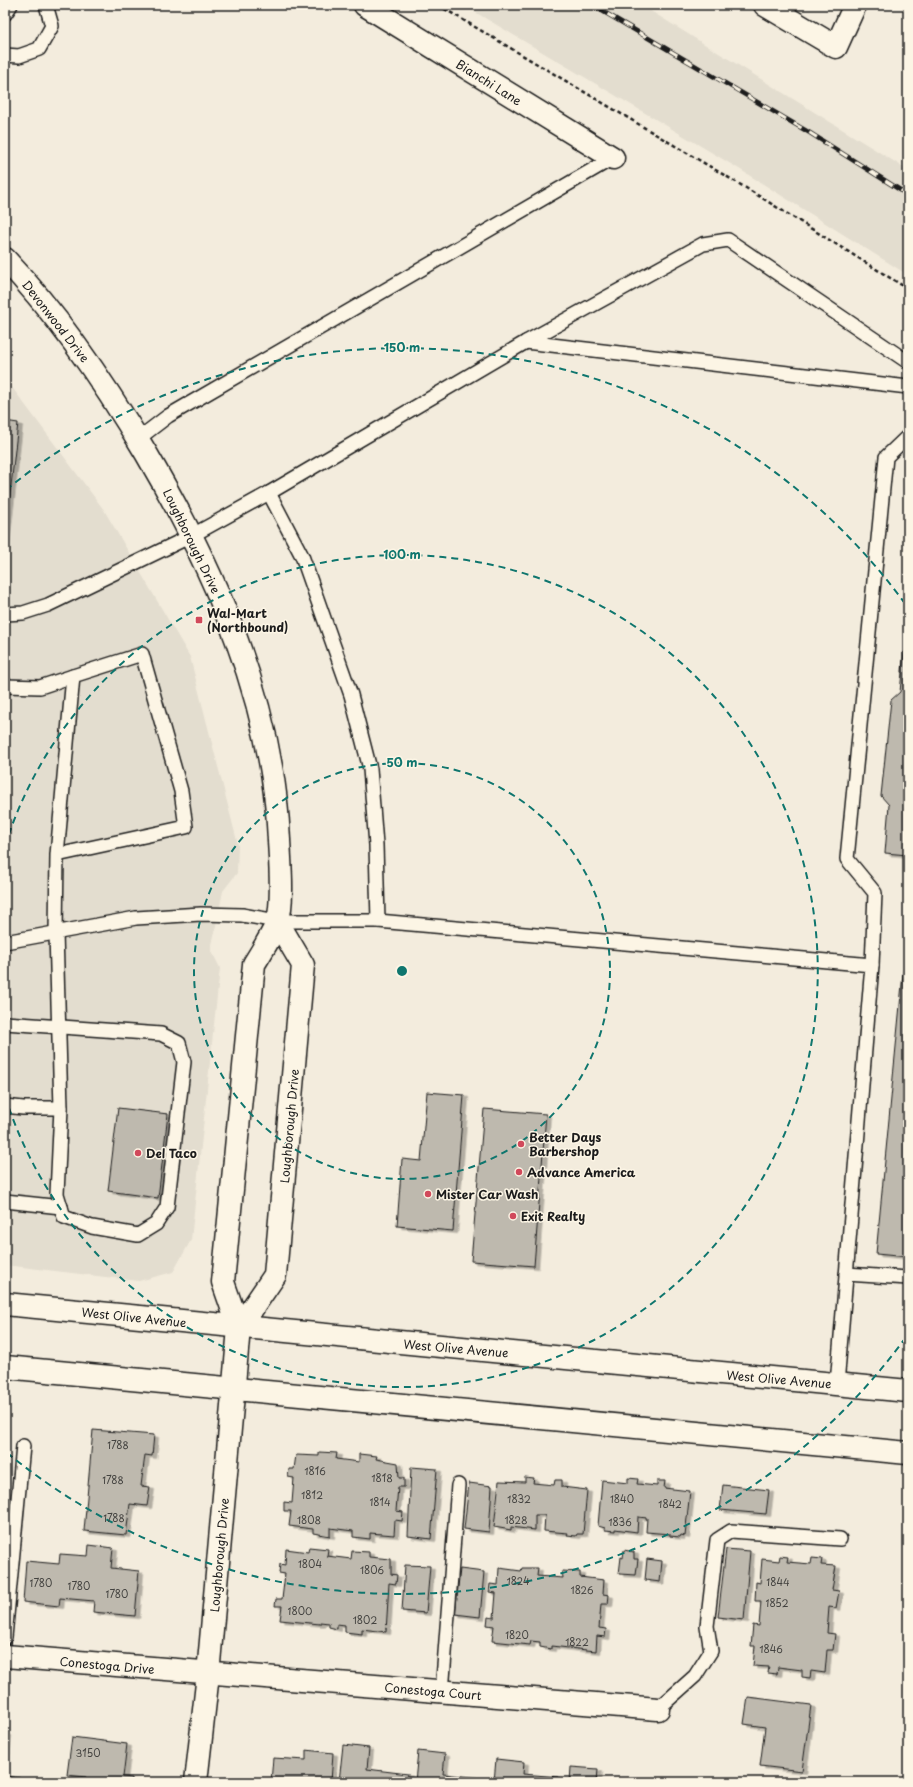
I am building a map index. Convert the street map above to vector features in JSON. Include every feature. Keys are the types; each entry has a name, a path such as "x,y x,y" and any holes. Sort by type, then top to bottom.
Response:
{"street":[{"name":"Bianchi Lane","path":"365,5 613,158"},
{"path":"765,5 836,47 855,5"},
{"name":"Devonwood Drive","path":"5,259 62,325 104,385"},
{"name":"Loughborough Drive","path":"104,385 177,505 208,570 248,671 265,730 278,807 281,885 277,921 254,964 223,1282 239,1328 208,1674 196,1782"},
{"name":"Loughborough Drive","path":"239,1328 275,1275 276,1267 303,965 277,921"},
{"name":"West Olive Avenue","path":"5,1304 239,1328 908,1391"},
{"path":"5,1367 908,1453"},
{"name":"Conestoga Drive","path":"5,1656 208,1674"},
{"name":"Conestoga Court","path":"208,1674 658,1709"}],"lane":[{"path":"5,14 11,5"},
{"path":"5,55 18,56 39,49 52,26 46,5"},
{"path":"138,440 168,416 613,158"},
{"path":"5,614 23,613 48,605 191,536 269,493 526,342 703,244 728,240 908,362"},
{"path":"526,342 908,387"},
{"path":"837,1384 872,965 875,893 847,859 886,457 908,436"},
{"path":"269,493 302,556 351,695 370,769 376,845 378,921"},
{"path":"5,686 40,687 142,654 181,791 186,827 57,855"},
{"path":"5,1023 60,1028 161,1034 179,1043 184,1062 167,1207 156,1224 138,1235 92,1227 64,1217 57,1194 61,1108 60,1028 56,933 57,855 73,676"},
{"path":"5,942 108,922 169,915 242,915 277,921 378,921 872,965"},
{"path":"5,1106 23,1108 61,1108"},
{"path":"5,1201 61,1207"},
{"path":"846,1274 908,1278"},
{"path":"5,1637 23,1446"},
{"path":"442,1692 458,1485"},
{"path":"658,1709 695,1676 711,1651 707,1626 717,1540 731,1531 840,1539"}],"path":[{"path":"438,5 746,188 908,289"}],"shaded area":[{"path":"463,5 641,5 908,170 908,275 736,167"},
{"path":"5,378 104,510 190,657 238,845 237,873 223,891 211,950 220,968 191,1240 173,1272 139,1281 5,1265"}],"building":[{"path":"5,421 18,423 5,540"},
{"path":"904,652 908,652 908,855 885,853 889,805 881,796 891,700 900,692"},
{"path":"908,922 908,1257 876,1254"},
{"name":"Mister Car Wash","path":"427,1092 464,1095 453,1231 397,1226 402,1159 421,1161"},
{"name":"Del Taco","path":"118,1108 168,1114 158,1198 108,1191"},
{"path":"484,1109 546,1114 534,1266 471,1261"},
{"path":"93,1430 154,1435 152,1456 145,1455 141,1486 150,1487 147,1506 130,1504 126,1535 84,1531"},
{"path":"319,1452 337,1453 336,1459 359,1462 359,1454 377,1456 376,1459 398,1463 399,1478 404,1478 404,1487 398,1487 396,1511 403,1512 402,1521 395,1520 394,1535 370,1533 370,1539 353,1537 353,1531 330,1528 330,1536 313,1533 313,1529 289,1526 291,1511 284,1511 284,1502 292,1503 294,1478 288,1477 289,1469 294,1469 296,1455 319,1456"},
{"path":"411,1467 437,1469 431,1539 408,1536"},
{"path":"525,1477 534,1478 533,1483 554,1485 555,1480 562,1480 562,1487 587,1490 583,1534 577,1534 576,1536 567,1535 568,1533 544,1531 545,1515 535,1515 535,1530 511,1527 511,1530 494,1527 499,1481 525,1482"},
{"path":"628,1478 638,1479 637,1484 657,1486 657,1481 665,1481 664,1488 690,1491 685,1536 670,1536 670,1534 646,1532 647,1518 638,1517 637,1532 615,1529 615,1531 605,1530 605,1528 598,1526 602,1480 628,1483"},
{"path":"469,1483 492,1486 489,1532 464,1529"},
{"path":"723,1485 769,1490 766,1514 720,1510"},
{"path":"89,1545 113,1548 111,1568 139,1571 135,1616 93,1612 94,1601 60,1598 59,1606 23,1602 26,1561 59,1564 60,1554 88,1556"},
{"path":"309,1547 328,1549 327,1556 351,1559 352,1551 369,1552 369,1557 391,1559 391,1574 397,1575 396,1584 389,1583 386,1632 362,1629 362,1634 345,1632 345,1625 337,1624 337,1629 329,1627 329,1623 320,1622 320,1624 280,1620 282,1606 275,1606 276,1599 282,1599 285,1574 279,1573 280,1564 285,1565 286,1549 308,1552"},
{"path":"726,1549 750,1551 744,1620 718,1617"},
{"path":"624,1550 634,1552 634,1559 638,1559 636,1575 619,1574 621,1557 623,1558"},
{"path":"780,1556 788,1557 787,1562 811,1564 812,1558 822,1559 821,1565 836,1566 832,1590 839,1591 836,1608 829,1607 827,1633 835,1634 833,1650 827,1650 825,1673 811,1671 810,1678 802,1677 802,1670 778,1667 777,1674 768,1673 769,1667 753,1666 755,1646 751,1646 753,1625 759,1626 761,1601 755,1601 756,1582 760,1583 762,1559 779,1561"},
{"path":"647,1559 662,1561 660,1582 645,1580"},
{"path":"405,1565 430,1566 426,1613 402,1611"},
{"path":"499,1568 521,1571 522,1568 538,1568 537,1576 563,1578 562,1571 580,1572 580,1577 604,1580 603,1594 609,1595 608,1604 601,1604 599,1628 606,1629 605,1637 597,1636 596,1651 551,1646 551,1649 540,1647 540,1642 531,1641 530,1645 492,1641 494,1626 487,1625 488,1617 494,1618 496,1593 489,1592 490,1584 498,1585"},
{"path":"460,1569 484,1572 480,1617 455,1614"},
{"path":"748,1697 811,1705 802,1771 760,1766 765,1727 744,1724"},
{"path":"5,1733 7,1733 5,1752"},
{"path":"72,1737 127,1744 123,1777 132,1778 132,1782 85,1782 86,1777 67,1775"},
{"path":"343,1745 369,1748 367,1769 408,1774 407,1782 339,1782"},
{"path":"306,1750 333,1753 331,1782 271,1782 273,1758 306,1760"},
{"path":"418,1751 445,1754 443,1774 482,1778 482,1782 415,1782"},
{"path":"496,1759 524,1762 523,1774 559,1777 558,1782 494,1782"},
{"path":"571,1767 598,1769 597,1782 570,1782"},
{"path":"5,1776 20,1778 20,1782 5,1782"}],"railway":[{"path":"592,5 810,133 908,195"}],"place":[{"name":"Wal-Mart (Northbound)","path":"199,620"},
{"name":"Better Days Barbershop","path":"521,1144"},
{"name":"Del Taco","path":"138,1153"},
{"name":"Advance America","path":"519,1172"},
{"name":"Mister Car Wash","path":"428,1194"},
{"name":"Exit Realty","path":"513,1216"}]}
